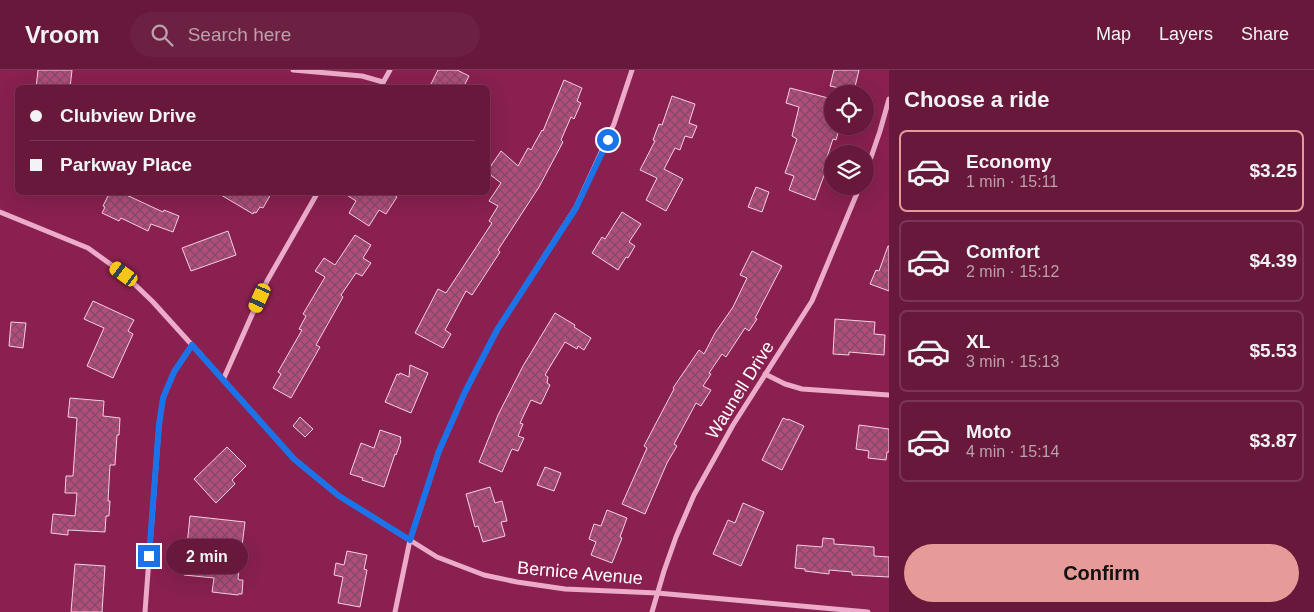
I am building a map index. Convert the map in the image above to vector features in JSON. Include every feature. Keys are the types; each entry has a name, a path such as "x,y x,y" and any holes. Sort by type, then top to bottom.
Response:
{"street":[{"path":"293,70 362,76 383,82"},
{"path":"382,85 390,70"},
{"path":"394,612 410,540 439,451 465,392 497,330 576,208 614,124 632,70"},
{"path":"874,149 889,99"},
{"path":"223,380 267,281 316,195"},
{"name":"Waunell Drive","path":"652,612 676,537 694,495 733,424 812,301 856,195"},
{"name":"Bernice Avenue","path":"0,212 88,248 124,274 153,302 294,459 339,496 437,557 484,574 517,582 565,589 657,593 868,612"},
{"path":"145,612 159,425 163,398 174,372 192,345"},
{"path":"765,374 785,384 802,389 889,394"}],"building":[{"path":"38,70 72,70 70,85 36,85"},
{"path":"438,70 457,70 469,76 464,85 430,85"},
{"path":"834,70 859,70 855,85 830,85"},
{"path":"564,80 582,88 577,101 581,103 574,119 571,117 561,140 563,142 539,187 498,250 500,252 472,295 466,291 445,330 451,334 443,348 415,333 438,289 446,293 492,223 489,221 498,206 489,201 501,183 490,175 490,167 501,151 518,166 528,148 531,150 543,131"},
{"path":"790,88 824,97 824,135 837,135 836,140 833,139 831,145 824,145 824,175 815,200 789,190 794,176 785,173 797,139 792,136 799,107 786,103"},
{"path":"672,96 695,104 689,123 697,126 692,138 685,136 680,150 675,148 664,169 683,179 666,211 646,200 657,178 640,170 655,141 653,140 659,124 662,125"},
{"path":"756,187 769,192 762,212 748,207"},
{"path":"108,195 126,195 163,212 164,210 179,216 173,232 151,224 148,231 121,218 119,221 102,213 105,207 103,206"},
{"path":"221,195 270,195 263,208 260,207 253,214"},
{"path":"347,195 395,195 397,197 386,214 379,210 369,226 349,213 356,201"},
{"path":"622,212 641,224 629,242 635,246 618,270 592,253 602,237 605,239"},
{"path":"228,231 236,255 191,271 182,248"},
{"path":"355,235 371,245 363,258 371,263 362,276 356,273 341,295 343,297 316,345 320,347 291,398 273,388 281,374 278,372 302,330 299,329 306,316 303,314 325,277 315,271 324,258 335,265"},
{"path":"888,246 889,291 870,284 876,270 879,271"},
{"path":"752,251 782,266 755,318 757,319 749,331 745,328 726,357 722,354 709,373 711,374 703,386 711,390 701,406 696,403 674,444 677,446 667,463 645,514 622,504 647,448 644,446 673,388 699,350 704,354 715,333 733,307 747,278 740,275"},
{"path":"93,301 134,320 128,331 133,334 113,378 87,366 104,328 84,319"},
{"path":"555,313 575,325 574,327 591,338 584,350 578,346 577,349 565,342 545,375 548,377 547,383 550,385 541,404 531,400 520,423 523,424 518,436 524,438 518,451 512,449 502,472 479,462 498,415 523,366"},
{"path":"835,319 875,322 874,334 885,335 884,355 849,352 849,355 833,354"},
{"path":"11,322 26,323 23,348 9,346"},
{"path":"410,365 428,373 411,413 385,402 397,374 399,375 400,373 409,377"},
{"path":"70,398 104,401 103,416 120,418 115,465 110,465 109,516 106,516 105,532 68,530 68,535 51,533 53,514 75,516 77,493 65,493 66,476 73,476 77,418 68,417"},
{"path":"300,417 313,429 305,437 293,426"},
{"path":"783,418 804,426 782,470 762,460"},
{"path":"859,425 889,429 889,452 887,452 886,460 868,458 869,451 856,449"},
{"path":"380,430 401,437 384,487 350,474 361,443 374,448"},
{"path":"227,447 246,466 232,480 235,484 216,503 194,479"},
{"path":"545,467 561,473 554,491 537,485"},
{"path":"490,487 495,503 502,501 507,521 501,522 505,536 483,542 478,526 475,527 466,494"},
{"path":"743,503 764,512 741,566 713,554 728,520 735,523"},
{"path":"607,510 627,518 620,537 622,538 612,563 591,555 596,542 589,539 594,524 601,526"},
{"path":"190,516 245,522 238,578 243,580 242,594 212,592 214,578 184,575"},
{"path":"823,538 834,539 834,544 874,547 874,556 889,557 889,577 852,575 852,572 829,570 829,574 795,568 797,545 822,547"},
{"path":"347,551 367,555 364,569 367,570 360,607 338,603 343,577 334,575 336,563 344,565"},
{"path":"75,564 105,566 102,612 71,612"}],"route":[{"path":"149,556 159,425 163,398 174,372 192,345 294,459 339,496 410,540 439,451 465,392 497,330 576,208 608,140"}]}
